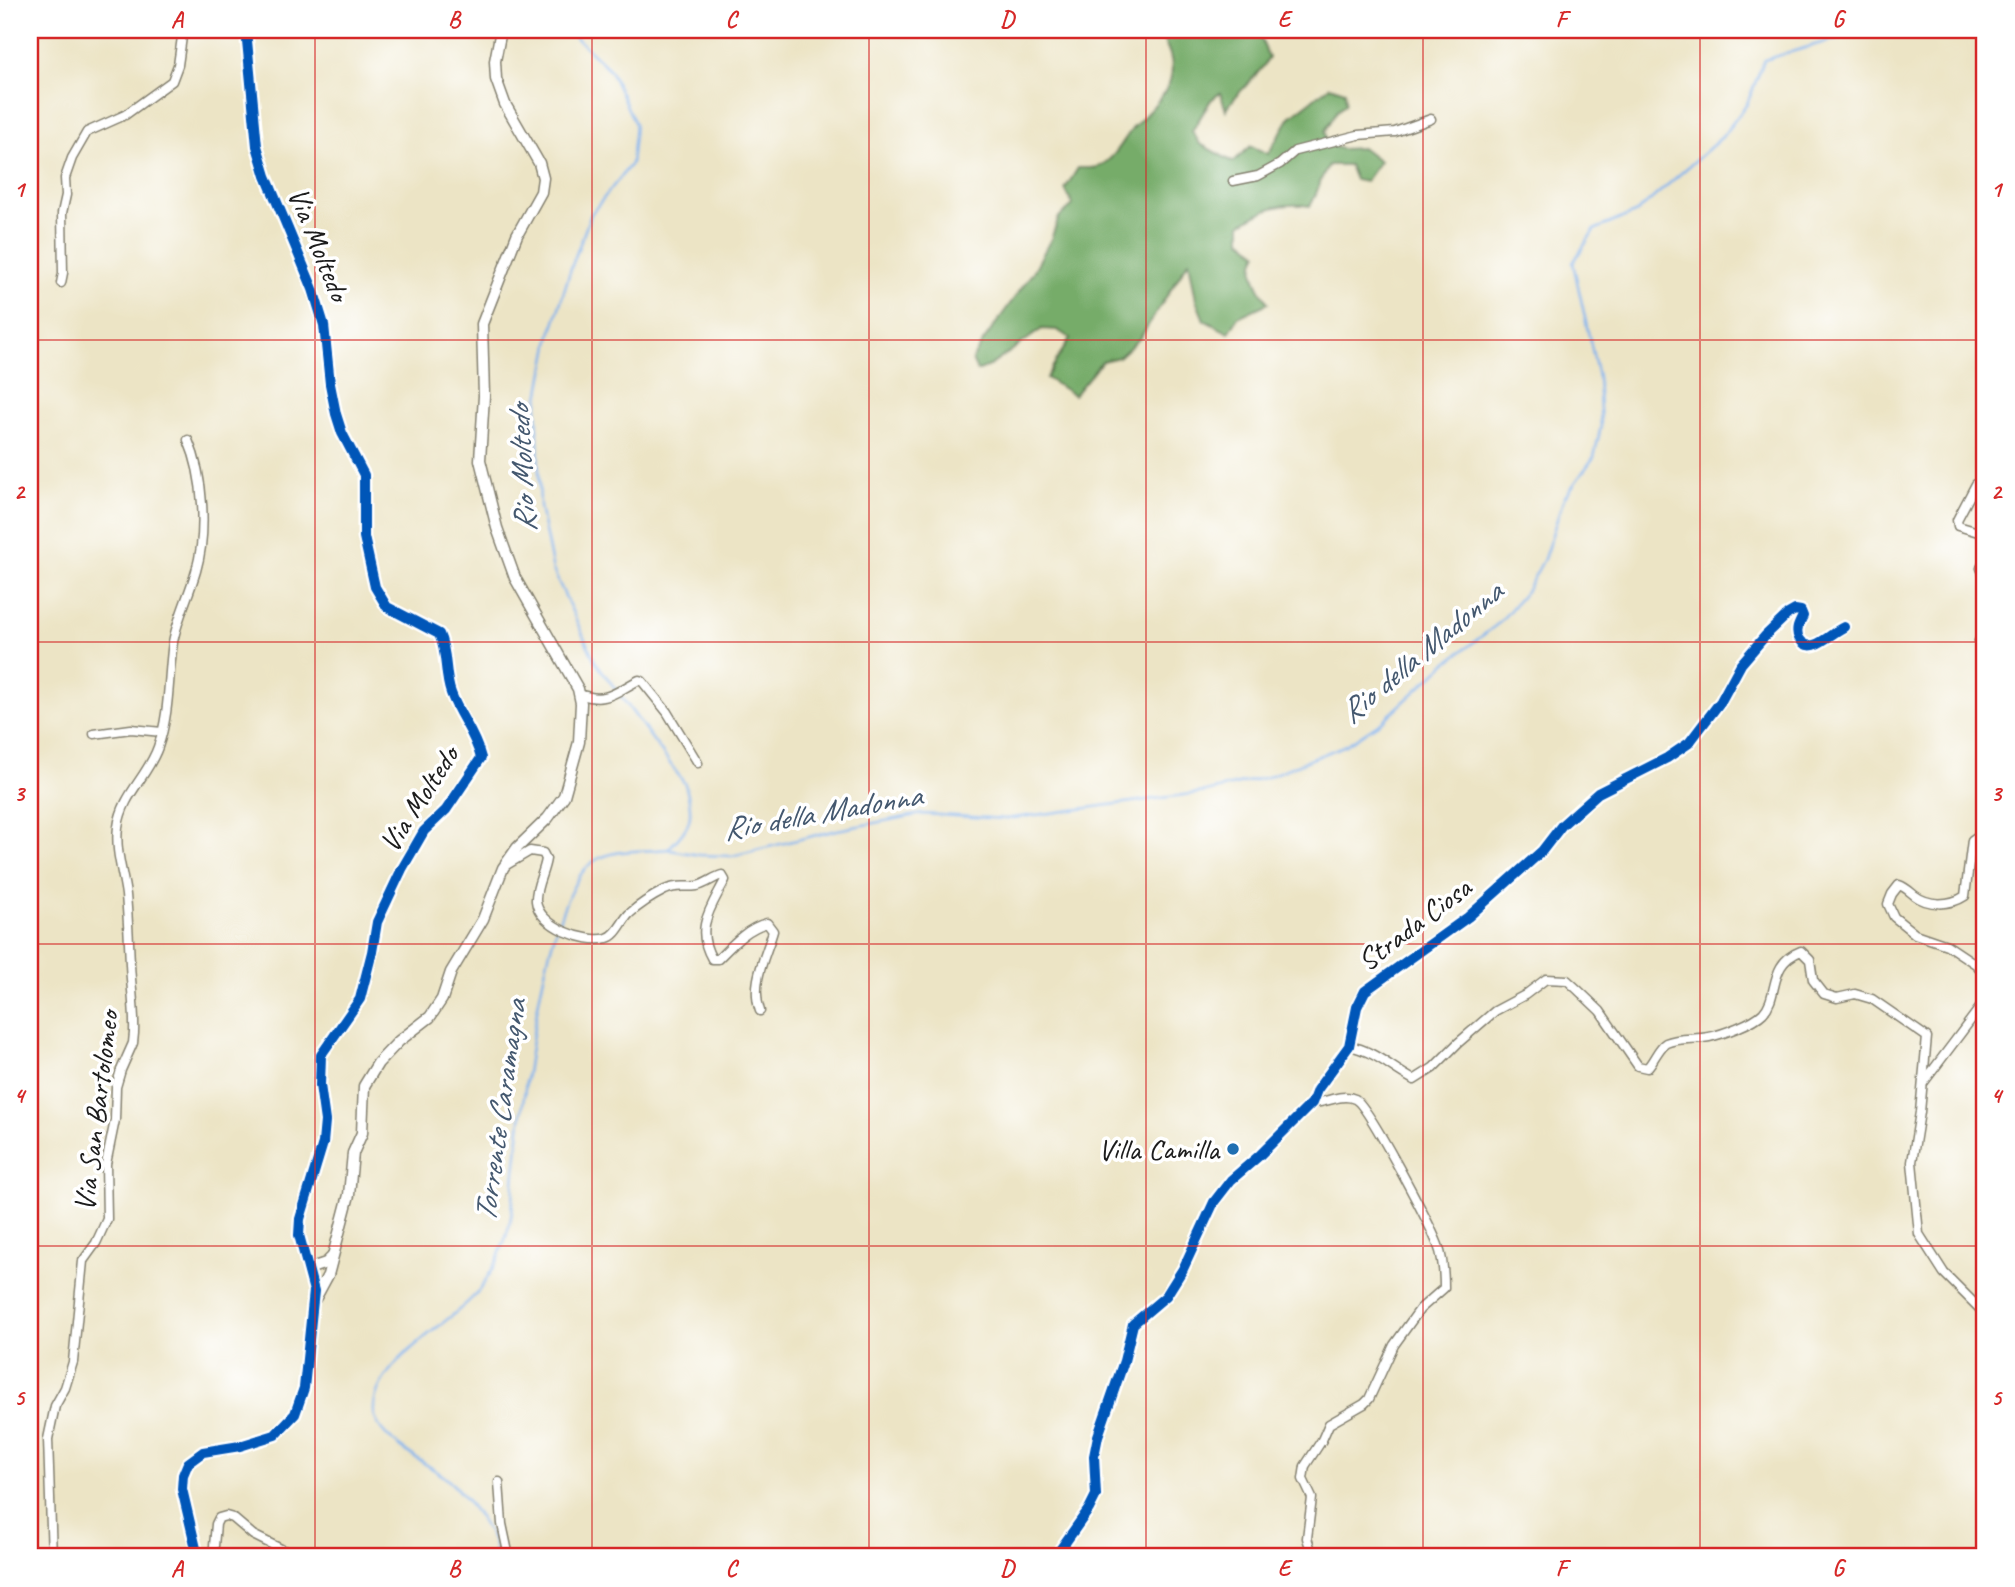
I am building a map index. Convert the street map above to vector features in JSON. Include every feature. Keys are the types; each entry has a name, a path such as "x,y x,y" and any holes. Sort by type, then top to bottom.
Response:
{"street":[{"path":"61,283 65,178 72,158 87,132 125,115 172,80 178,65 183,30"},
{"name":"Via Moltedo","path":"198,1557 183,1489 183,1475 188,1463 203,1452 240,1446 275,1435 295,1414 304,1388 314,1301 309,1269 299,1235 300,1219 323,1143 325,1121 320,1084 321,1055 359,999 377,922 402,869 424,831 446,810 481,758 476,738 451,694 446,675 446,655 439,634 387,607 375,587 364,537 364,475 336,414 322,317 266,176 257,146 246,30"},
{"path":"314,1301 328,1275 349,1195 353,1153 362,1133 364,1086 378,1063 399,1041 430,1017 442,999 451,972 483,919 503,868 517,848 548,818 564,796 579,742 579,694 515,578 497,528 480,460 484,396 482,324 517,235 541,192 543,178 539,163 505,104 496,79 495,61 501,30"},
{"path":"1233,181 1258,176 1280,164 1295,151 1358,135 1395,132 1431,119"},
{"name":"Via San Bartolomeo","path":"52,1557 48,1439 55,1406 65,1388 73,1362 83,1261 96,1243 107,1219 106,1164 115,1120 116,1087 133,1043 134,1033 130,941 125,892 117,852 118,826 123,805 157,750 169,695 173,642 196,571 199,550 201,491 196,459 188,440"},
{"path":"1985,480 1976,484 1957,520 1958,526 1985,534"},
{"path":"1985,560 1981,568 1985,578"},
{"name":"Strada Ciosa","path":"1055,1557 1096,1495 1094,1456 1098,1436 1124,1361 1133,1324 1166,1296 1184,1269 1214,1202 1231,1180 1268,1148 1312,1103 1317,1090 1349,1046 1357,1007 1365,991 1468,917 1542,851 1562,825 1598,793 1667,758 1689,743 1721,701 1741,664 1766,635 1795,610 1801,611 1797,635 1803,643 1814,646 1843,627"},
{"path":"579,694 599,699 607,698 639,680 648,686 667,712 698,763"},
{"path":"94,734 131,729 162,732"},
{"path":"1985,831 1972,840 1965,896 1962,899 1930,903 1899,885 1888,904 1894,917 1915,934 1947,946 1977,965 1985,975"},
{"path":"503,868 523,853 537,850 543,853 545,866 536,899 542,916 572,936 607,938 613,935 628,915 664,890 677,886 698,886 722,875 725,880 709,909 704,930 712,960 718,959 738,939 760,925 766,923 773,931 760,968 757,992 760,1011"},
{"path":"1349,1046 1380,1057 1413,1080 1433,1068 1495,1011 1525,995 1546,978 1567,980 1600,1011 1638,1066 1647,1069 1663,1045 1675,1040 1709,1037 1737,1027 1763,1012 1780,969 1791,955 1801,951 1810,960 1813,980 1824,995 1837,998 1855,994 1872,999 1927,1037 1912,1161 1919,1234 1944,1273 1985,1314"},
{"path":"1921,1084 1985,1001"},
{"path":"1312,1103 1348,1097 1360,1102 1397,1164 1438,1247 1444,1288 1420,1309 1394,1345 1369,1399 1329,1424 1305,1466 1303,1479 1312,1498 1307,1538 1314,1557"},
{"path":"309,1269 326,1263 331,1258"},
{"path":"499,1482 502,1524 509,1557"},
{"path":"213,1557 216,1524 219,1518 226,1516 233,1518 256,1537 285,1551"}],"green space":[{"path":"1152,30 1261,30 1259,34 1269,58 1226,110 1220,93 1211,100 1192,131 1200,144 1233,162 1251,146 1268,154 1290,117 1330,86 1345,91 1346,103 1337,111 1325,131 1327,145 1342,149 1363,148 1380,161 1365,182 1355,180 1349,165 1329,165 1310,206 1290,205 1274,208 1241,224 1241,239 1258,253 1254,273 1268,303 1238,317 1229,333 1204,320 1196,300 1189,261 1140,338 1119,357 1102,361 1074,395 1046,378 1070,338 1057,330 1042,329 991,365 977,371 972,360 1033,272 1051,239 1059,217 1073,205 1065,189 1078,168 1098,167 1110,159 1167,87 1172,67 1170,55 1164,41"}],"waterway":[{"name":"Torrente Caramagna","path":"495,1557 489,1534 459,1491 446,1478 404,1450 383,1432 374,1412 377,1394 397,1362 481,1288 502,1247 511,1216 523,1102 538,1004 562,912 578,879 596,860 604,856 668,849 687,827 690,813 685,784 595,661 553,570 540,507 537,408 551,334 591,214 631,164 635,124 610,70 568,30"},
{"name":"Rio della Madonna","path":"670,850 732,856 837,830 922,814 1006,819 1206,792 1267,777 1346,745 1384,720 1445,664 1499,623 1527,590 1544,559 1564,498 1594,457 1601,426 1598,377 1573,263 1594,230 1637,212 1722,137 1747,104 1764,60 1842,37 1855,30"}],"cycle path":[{"path":"198,1557 182,1489 183,1475 188,1463 203,1452 240,1446 275,1435 295,1414 304,1388 314,1291 299,1235 300,1219 323,1143 325,1121 320,1085 321,1055 360,999 377,922 402,869 424,831 446,810 481,758 451,693 439,634 387,607 375,587 364,537 364,475 342,433 336,414 324,325 313,289 266,176 257,146 246,30"},
{"path":"1055,1557 1096,1495 1094,1456 1098,1436 1124,1361 1133,1324 1166,1296 1183,1269 1214,1202 1231,1180 1312,1103 1317,1090 1349,1046 1357,1007 1365,991 1468,917 1542,851 1562,825 1598,793 1667,758 1689,743 1721,701 1741,664 1788,614 1795,610 1801,611 1803,616 1797,632 1799,638 1809,645 1821,642 1844,627"}],"place":[{"name":"Villa Camilla","path":"1233,1149"}],"water label":[{"name":"Rio Moltedo","path":"522,469"}]}
